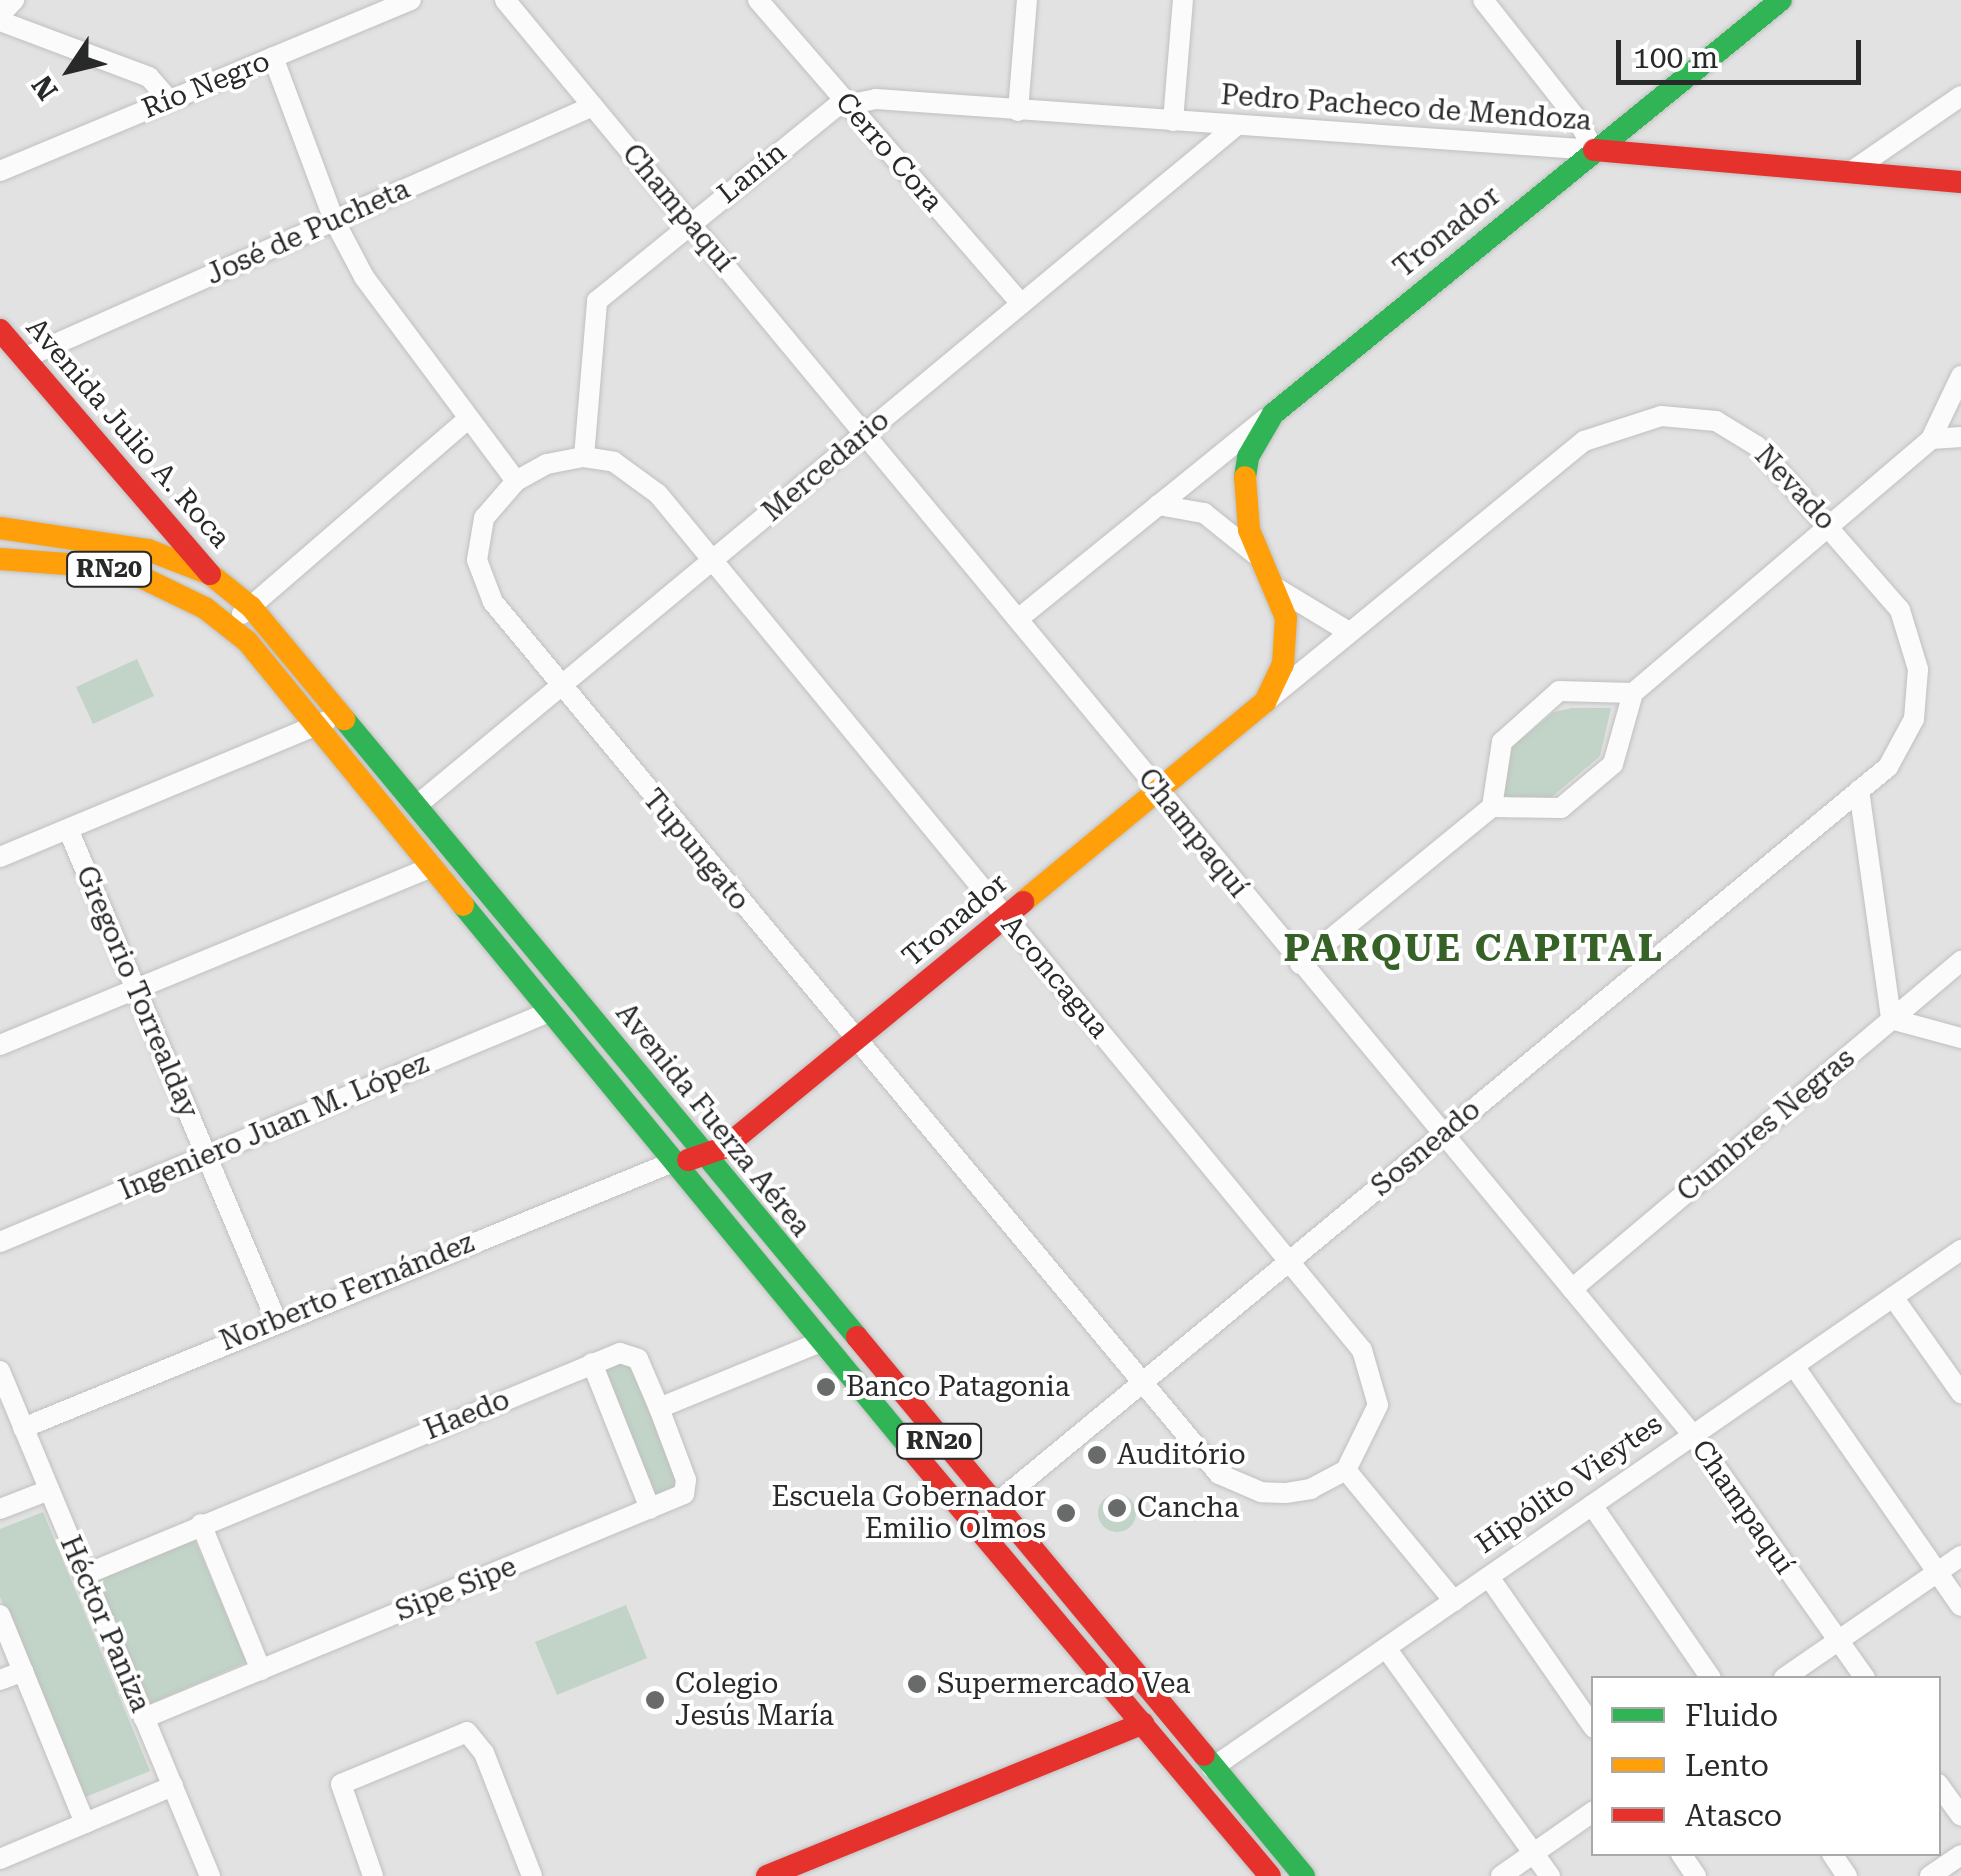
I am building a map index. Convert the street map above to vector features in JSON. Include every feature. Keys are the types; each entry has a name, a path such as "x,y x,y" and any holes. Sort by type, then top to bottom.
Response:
{"main road":[{"name":"Tronador","path":"704,1158 856,1041 1265,702 1278,682 1287,636 1273,586 1246,519 1244,481 1248,457 1273,414 1781,0"},
{"name":"Pedro Pacheco de Mendoza","path":"1594,150 1961,182"},
{"name":"Avenida Julio A. Roca","path":"0,330 210,574"},
{"name":"Avenida Fuerza Aérea","path":"0,528 114,541 210,574 252,607 704,1158 1304,1876"},
{"name":"Avenida Fuerza Aérea","path":"0,559 121,571 160,584 228,624 317,726 821,1342 1142,1723 1258,1873"},
{"path":"673,1162 704,1158"},
{"path":"767,1876 1142,1723"}],"street":[{"path":"14,0 0,18 149,77 168,100"},
{"name":"Río Negro","path":"0,171 408,0"},
{"name":"Champaquí","path":"505,0 1440,1136 1693,1435 1864,1676"},
{"name":"Cerro Cora","path":"758,0 1022,304"},
{"path":"1018,111 1026,0"},
{"path":"1173,122 1182,0"},
{"path":"1483,0 1576,118 1594,150"},
{"path":"274,57 334,220 364,277 468,420 516,481 546,464 584,457"},
{"path":"1849,174 1961,96"},
{"name":"Pedro Pacheco de Mendoza","path":"846,103 876,99 1594,150"},
{"name":"Lanín","path":"584,457 597,300 846,103"},
{"name":"José de Pucheta","path":"24,358 593,106"},
{"name":"Mercedario","path":"416,806 1236,126"},
{"path":"1300,964 1492,807 1561,808 1620,756 1633,693 1834,528 1931,439 1961,376"},
{"path":"1018,619 1273,414"},
{"name":"Nevado","path":"1349,632 1584,440 1644,417 1716,421 1740,432 1834,528 1900,610 1918,669 1908,740 1859,790"},
{"path":"228,624 468,420"},
{"path":"1931,439 1961,437"},
{"name":"Aconcagua","path":"584,457 631,471 714,560 1362,1350 1374,1377 1373,1423 1346,1470"},
{"name":"Tupungato","path":"516,481 484,518 476,540 481,581 560,687 1219,1474 1237,1484 1286,1492 1311,1488 1346,1470"},
{"name":"Tronador","path":"1158,505 1214,518 1260,560"},
{"path":"1273,586 1349,632"},
{"name":"Tronador","path":"1265,702 1349,632"},
{"path":"1492,807 1502,742 1559,691 1633,693"},
{"path":"0,857 317,726 340,713"},
{"path":"1859,790 1891,1019 1961,1038"},
{"name":"Sosneado","path":"993,1506 1859,790"},
{"name":"Gregorio Torrealday","path":"68,829 276,1320"},
{"path":"0,1046 430,868"},
{"name":"Cumbres Negras","path":"1572,1288 1961,961"},
{"name":"Ingeniero Juan M. López","path":"0,1242 549,1012"},
{"name":"Norberto Fernández","path":"23,1428 276,1320 673,1162"},
{"name":"Hipólito Vieytes","path":"1212,1768 1961,1250"},
{"path":"1893,1297 1961,1393"},
{"path":"659,1408 821,1342"},
{"name":"Haedo","path":"84,1575 592,1364 634,1354 659,1408"},
{"path":"592,1364 650,1510"},
{"path":"1794,1366 1961,1606"},
{"name":"Héctor Paniza","path":"0,1371 210,1876"},
{"name":"Sipe Sipe","path":"144,1718 650,1510 686,1488 659,1408"},
{"path":"1346,1470 1454,1601"},
{"path":"0,1509 49,1490"},
{"path":"1592,1505 1710,1676"},
{"path":"201,1524 261,1670"},
{"path":"1787,1676 1961,1556"},
{"path":"1489,1576 1591,1724"},
{"path":"0,1615 85,1824"},
{"path":"1386,1648 1550,1876"},
{"path":"0,1680 23,1670"},
{"path":"1142,1723 1176,1723"},
{"path":"373,1876 340,1784 467,1732 484,1753 532,1876"},
{"path":"0,1859 173,1786"},
{"path":"1941,1788 1961,1816"},
{"path":"1500,1876 1591,1813"},
{"path":"1930,1876 1961,1854"}],"green space":[{"path":"137,659 154,696 93,724 76,687"},
{"path":"1611,708 1600,756 1546,802 1503,796 1512,747 1554,712"},
{"path":"618,1361 636,1370 681,1478 677,1489 652,1503 599,1370"},
{"name":"Cancha","path":"1117,1494 1131,1499 1136,1513 1131,1527 1117,1532 1103,1527 1098,1513 1103,1499"},
{"path":"43,1512 150,1771 83,1798 0,1597 0,1529"},
{"path":"193,1536 247,1662 150,1704 96,1578"},
{"path":"626,1605 647,1658 557,1695 535,1642"}],"traffic: fast":[{"path":"1245,477 1248,457 1273,414 1781,0"},
{"path":"344,719 857,1337"},
{"path":"463,905 910,1448"},
{"path":"1204,1755 1304,1876"}],"traffic: slow":[{"path":"1023,902 1265,702 1283,664 1286,618 1249,530 1245,477"},
{"path":"0,528 148,550 210,574 251,607 344,719"},
{"path":"0,559 94,566 143,578 205,608 247,641 463,905"}],"traffic: jam":[{"path":"1594,150 1961,182"},
{"path":"0,330 210,574"},
{"path":"688,1160 725,1147 1023,902"},
{"path":"857,1337 1204,1755"},
{"path":"910,1448 1270,1876"},
{"path":"767,1876 1143,1723"}],"place":[{"name":"Banco Patagonia","path":"826,1387"},
{"name":"Auditório","path":"1097,1455"},
{"name":"Cancha","path":"1117,1508"},
{"name":"Escuela Gobernador Emilio Olmos","path":"1066,1513"},
{"name":"Supermercado Vea","path":"917,1684"},
{"name":"Colegio Jesús María","path":"655,1700"}],"district":[{"name":"PARQUE CAPITAL","path":"1474,949"}]}
